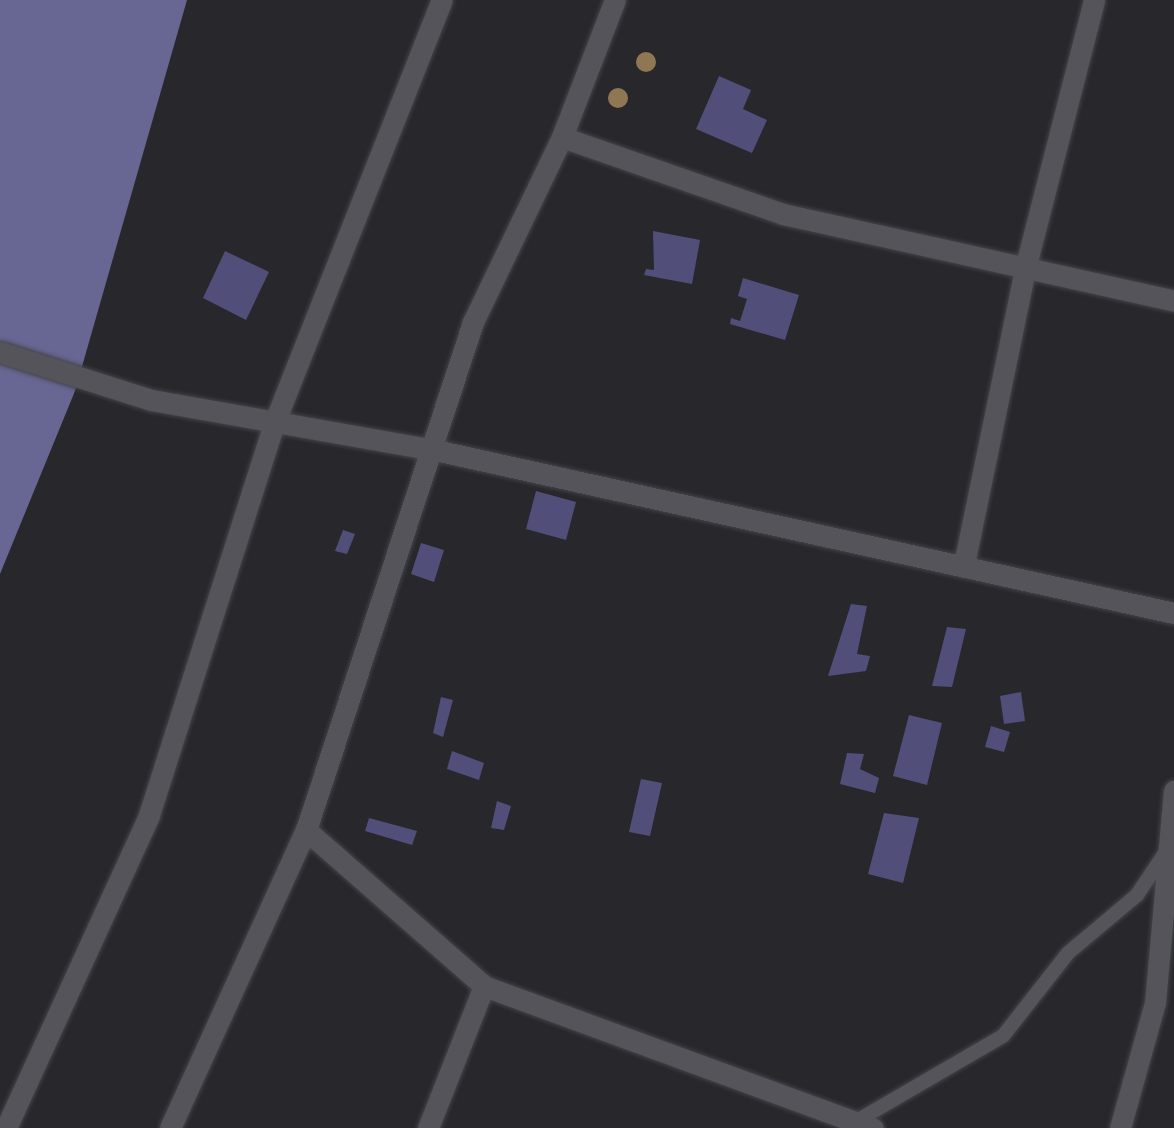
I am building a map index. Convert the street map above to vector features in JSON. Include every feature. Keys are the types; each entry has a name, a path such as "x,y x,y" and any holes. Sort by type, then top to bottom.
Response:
{"street":[{"path":"6,1128 149,816 275,421 442,0"},
{"path":"170,1128 306,830 435,450 474,322 562,137 615,0"},
{"path":"964,564 1025,269 1094,0"},
{"path":"562,137 783,214 1174,301"},
{"path":"0,352 151,400 435,450 964,564 1174,613"},
{"path":"1120,1128 1155,1003 1174,791"},
{"path":"306,830 484,986 860,1126"},
{"path":"428,1128 484,986"}],"lane":[{"path":"860,1126 1003,1036 1068,953 1137,895 1169,846"}],"shaded area":[{"path":"0,0 187,0 75,391 0,574"}],"building":[{"path":"719,76 751,90 743,109 767,120 752,153 696,129"},
{"path":"653,231 700,240 692,284 644,275 646,269 654,270"},
{"path":"225,251 269,272 246,320 203,298"},
{"path":"743,278 799,295 785,340 730,324 731,318 740,321 747,299 738,296"},
{"path":"536,491 576,502 566,540 526,529"},
{"path":"343,530 355,534 347,554 335,551"},
{"path":"421,543 444,550 434,582 411,574"},
{"path":"851,604 867,606 857,654 870,656 866,671 828,676"},
{"path":"947,627 966,629 952,687 932,686"},
{"path":"1021,692 1025,721 1004,724 1000,696"},
{"path":"441,697 453,700 443,737 433,733"},
{"path":"909,715 942,723 927,785 893,776"},
{"path":"991,726 1010,732 1004,752 985,747"},
{"path":"452,751 484,763 479,780 447,769"},
{"path":"847,753 864,754 860,769 879,778 875,793 840,784"},
{"path":"641,779 662,783 650,836 629,832"},
{"path":"497,801 511,806 504,830 491,828"},
{"path":"884,813 919,818 903,883 868,874"},
{"path":"369,818 417,831 412,845 365,831"}]}
